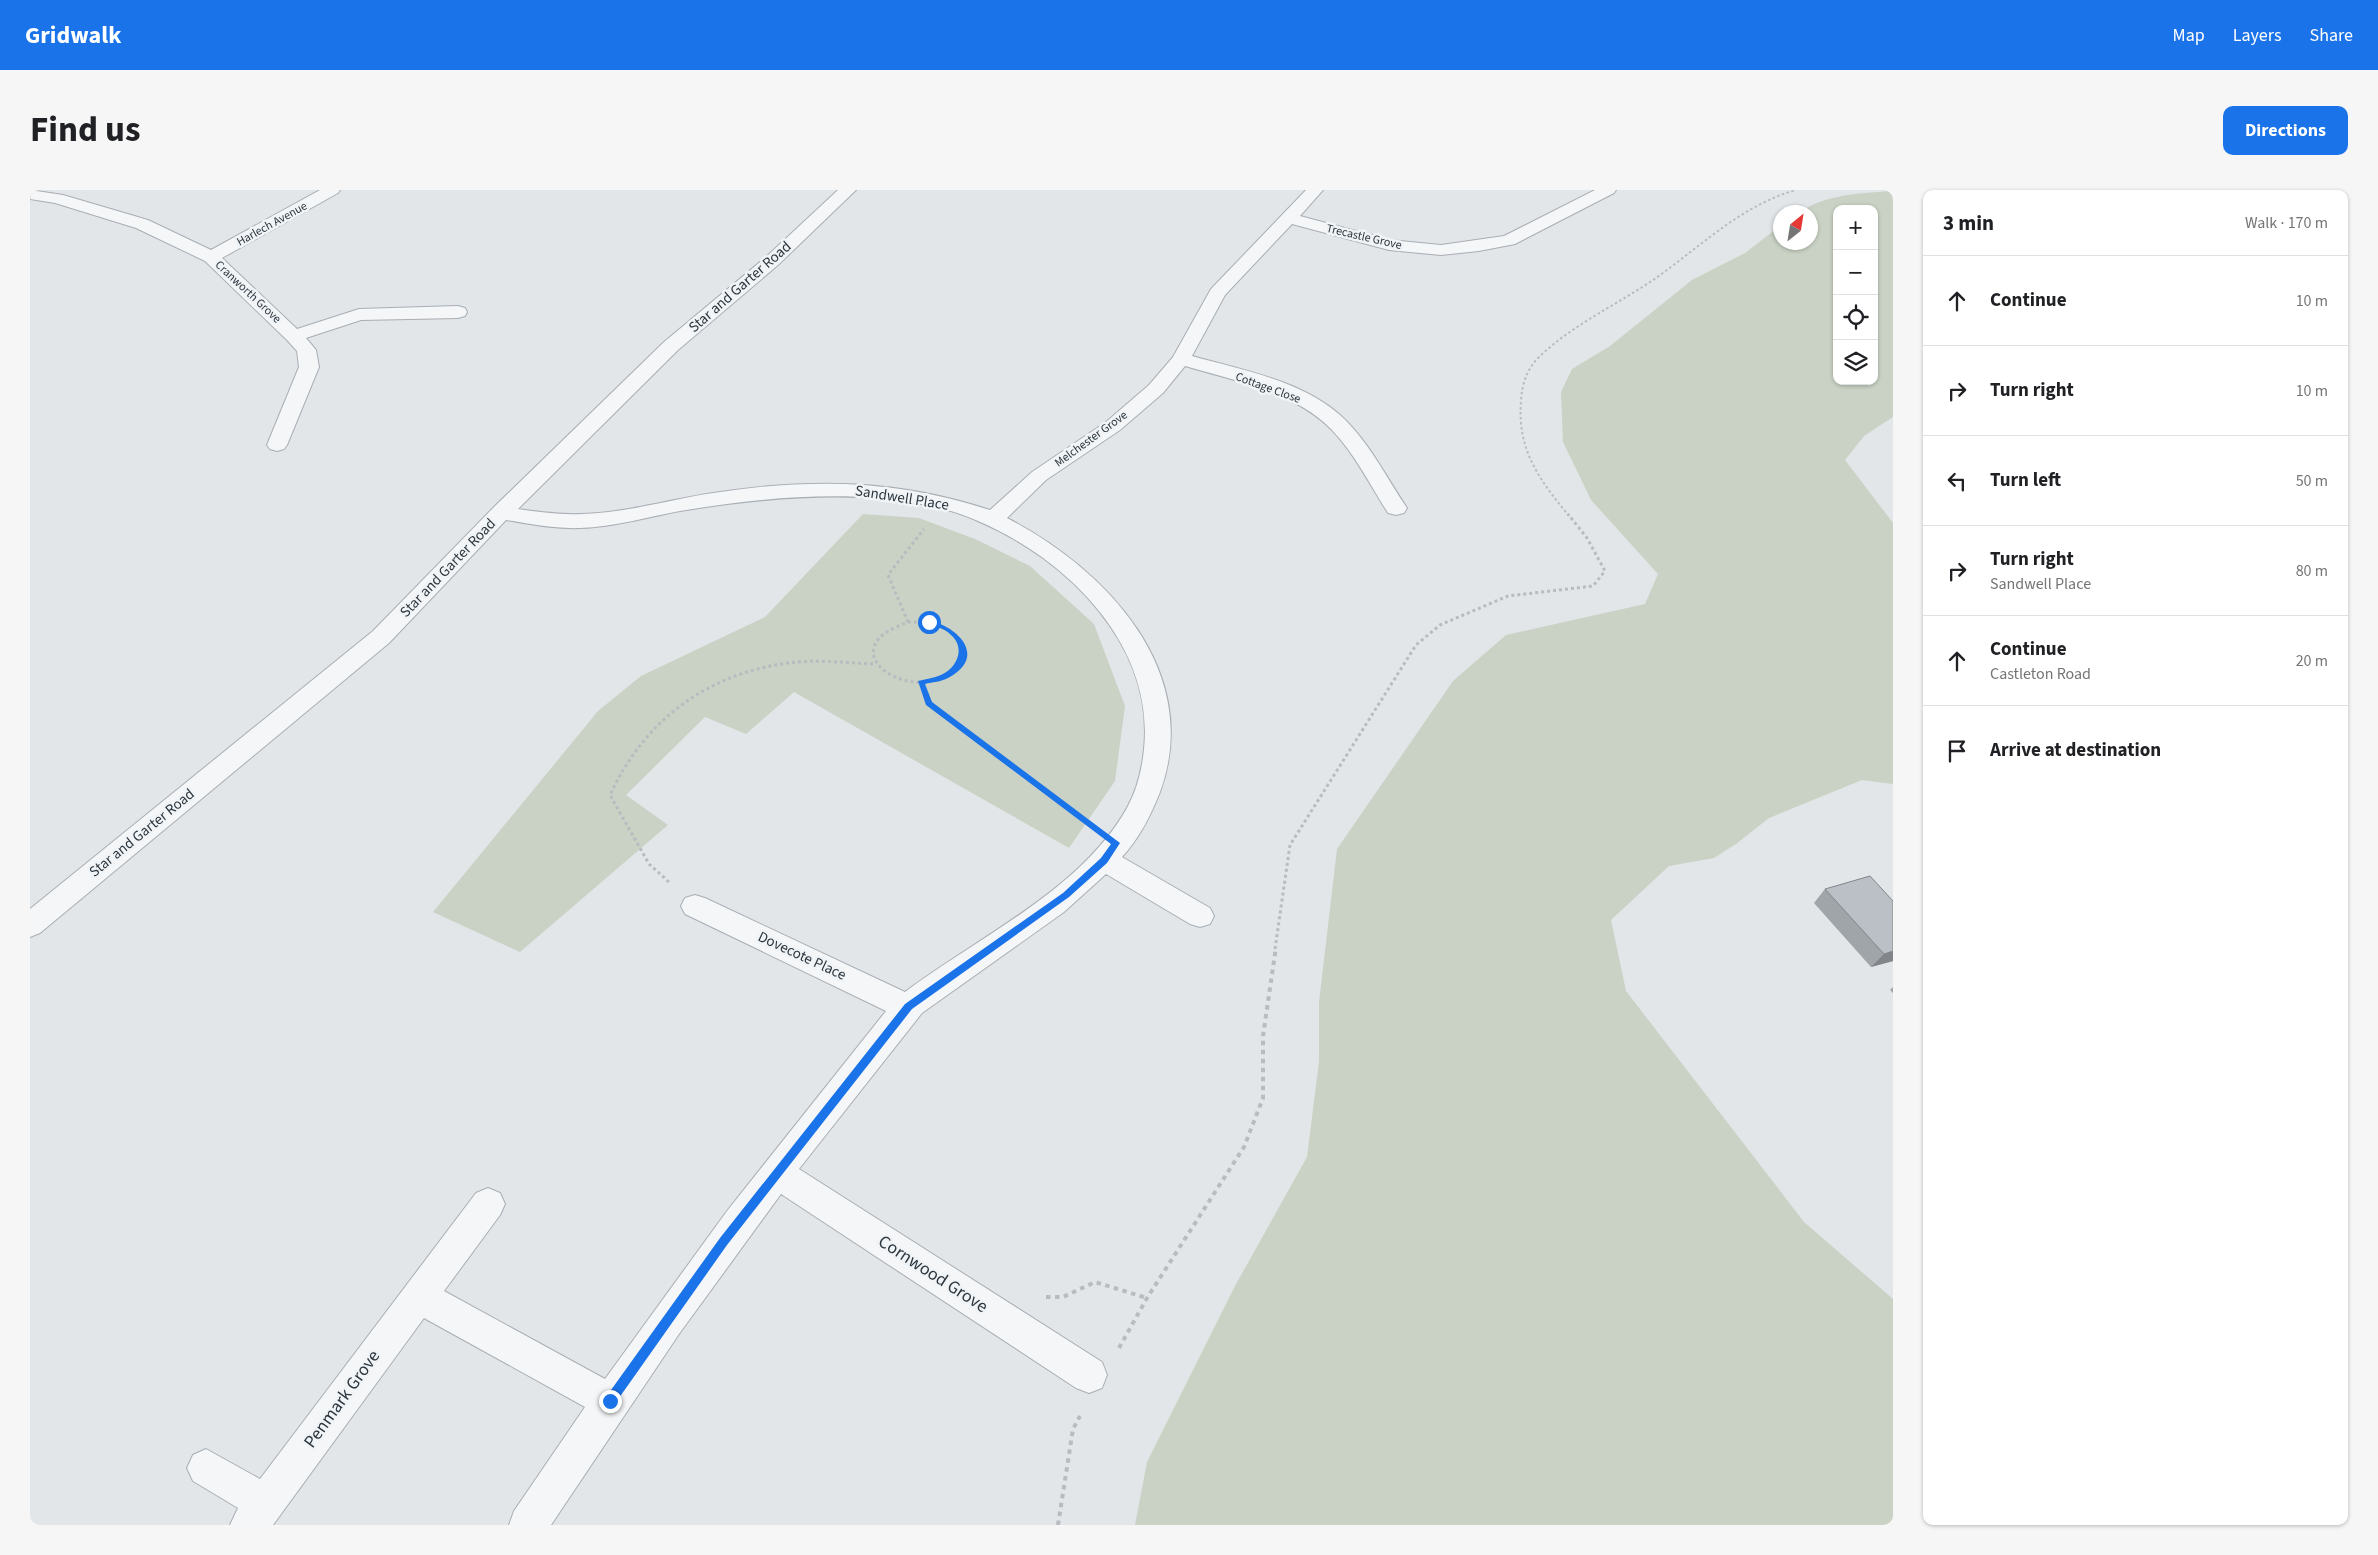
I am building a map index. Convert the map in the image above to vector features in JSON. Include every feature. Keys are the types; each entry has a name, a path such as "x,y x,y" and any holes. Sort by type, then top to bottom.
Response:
{"street":[{"name":"Harlech Avenue","path":"211,257 332,190"},
{"name":"Star and Garter Road","path":"30,925 381,636 501,513 671,346 772,261 848,190"},
{"name":"Melchester Grove","path":"992,520 1039,476 1113,426 1156,389 1180,359 1217,292 1315,190"},
{"name":"Trecastle Grove","path":"1289,218 1389,245 1441,250 1479,246 1509,240 1608,190"},
{"name":"Cranworth Grove","path":"30,194 57,198 142,224 211,257 294,336 306,350 309,366 277,445"},
{"path":"294,336 359,316 458,312"},
{"name":"Cottage Close","path":"1180,359 1257,382 1293,395 1316,407 1332,419 1343,431 1396,508"},
{"name":"Sandwell Place","path":"501,513 565,522 600,520 690,503 778,491 861,489 945,503 992,520 1044,548 1088,585 1122,622 1150,672 1159,722 1156,768 1139,811 1110,852 1066,895 908,1006 723,1242 610,1401 528,1525"},
{"path":"1110,852 1200,916"},
{"name":"Dovecote Place","path":"695,906 908,1006"},
{"name":"Cornwood Grove","path":"777,1172 1089,1375"},
{"name":"Penmark Grove","path":"206,1468 257,1514 488,1204"},
{"path":"418,1296 610,1401"}],"path":[{"path":"1118,1350 1147,1298 1244,1147 1263,1098 1263,1036 1290,845 1416,645 1440,625 1508,596 1593,586 1605,571 1598,553 1538,476 1524,444 1521,403 1522,386 1529,369 1546,350 1650,282 1765,200 1796,190"},
{"path":"908,622 888,575 945,503"},
{"path":"908,622 929,622 943,626 954,634 961,643 963,653 959,664 950,673 943,678 921,683 897,680 884,673 875,664 872,654 878,638 893,626 908,622"},
{"path":"695,906 649,864 630,834 610,795 618,774 648,732 672,710 711,685 766,667 818,661 875,664"},
{"path":"921,683 928,703 1110,852"},
{"path":"1018,1329 1040,1297 1063,1297 1095,1282 1147,1298"},
{"path":"1058,1525 1073,1428 1083,1411"}],"green space":[{"path":"1893,191 1893,417 1864,436 1845,460 1893,523 1893,784 1862,780 1769,818 1736,844 1714,858 1669,866 1611,920 1626,991 1804,1222 1893,1299 1893,1525 1135,1525 1147,1462 1235,1286 1307,1157 1319,1062 1319,1002 1337,849 1453,681 1506,635 1645,604 1658,574 1591,500 1563,442 1561,392 1572,369 1610,346 1692,280 1745,253 1773,231 1773,250 1818,250 1818,205 1812,205 1833,198"},
{"path":"863,514 919,518 975,539 1030,566 1094,624 1125,706 1115,781 1069,848 794,692 746,734 705,717 626,795 668,825 520,952 433,912 598,711 641,676 765,617"}],"building":[{"path":"1870,876 1893,901 1893,951 1884,954 1825,889"}],"route":[{"path":"610,1401 723,1242 908,1006 1066,895 1104,860 1116,843 928,703 921,683 943,678 950,673 959,664 963,653 961,643 954,634 943,626 929,622"}]}
